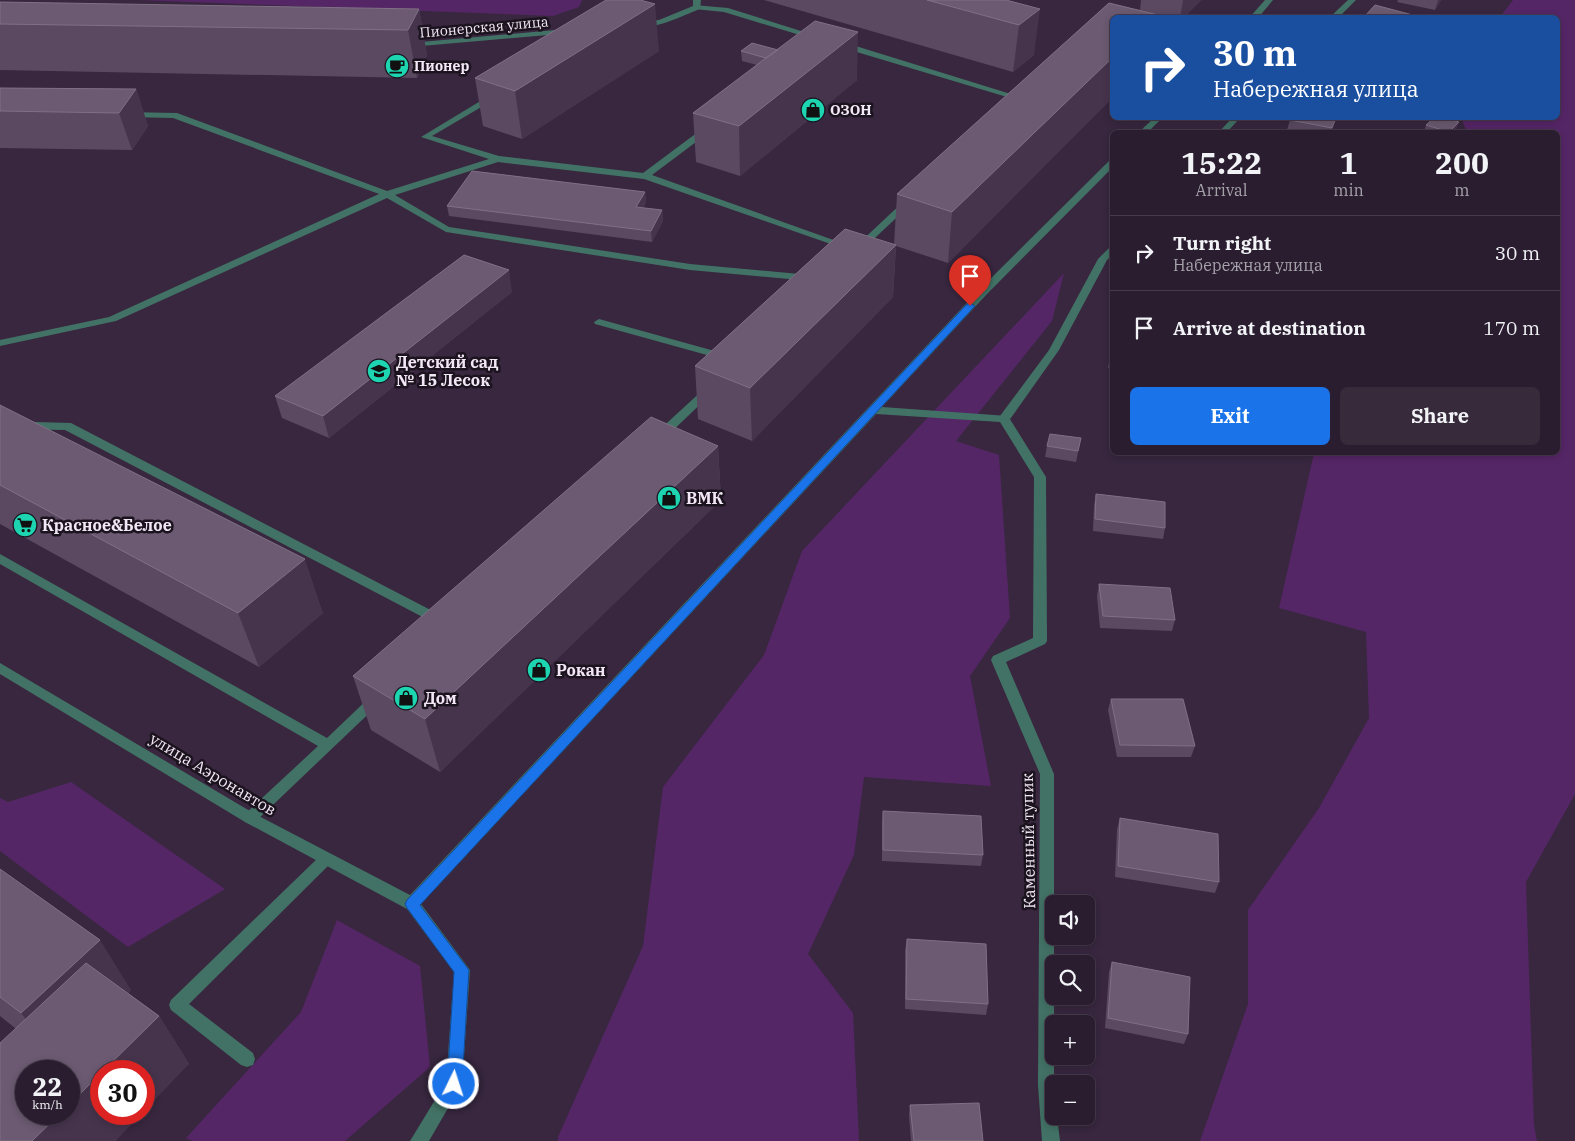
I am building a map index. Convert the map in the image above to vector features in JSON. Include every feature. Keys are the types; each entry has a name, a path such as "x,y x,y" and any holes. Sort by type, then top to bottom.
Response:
{"street":[{"path":"1256,15 1269,0"},
{"path":"1336,15 1352,0"},
{"path":"630,25 660,22 697,4 725,10 820,38"},
{"name":"Пионерская улица","path":"405,45 571,31"},
{"path":"830,41 1020,98"},
{"path":"499,93 425,137 498,159 645,176 854,253 914,197"},
{"path":"116,114 174,115 387,194 446,229 690,267 816,279"},
{"path":"645,176 720,119"},
{"path":"1145,130 1156,120"},
{"path":"1225,130 1234,120"},
{"path":"0,343 112,319 387,194 498,159"},
{"path":"419,1141 454,1084 462,970 412,904 982,293 1110,165"},
{"path":"873,410 1004,419 1054,350 1103,260 1110,252"},
{"path":"599,322 739,362"},
{"path":"654,442 718,382"},
{"name":"Каменный тупик","path":"1004,419 1040,477 1040,642 998,660 1047,774 1046,1085 1051,1141"},
{"path":"0,425 67,426 454,628"},
{"path":"0,558 328,745"},
{"name":"улица Аэронавтов","path":"0,668 250,818 412,904"},
{"path":"250,818 384,693"},
{"path":"247,1059 177,1005 326,860"}],"shaded area":[{"path":"138,0 582,0 579,7 553,16"},
{"path":"1513,0 1575,0 1575,794 1526,882 1534,1125 1537,1141 1200,1141 1248,1004 1248,910 1319,808 1369,718 1366,632 1279,608 1314,455 1560,455 1560,130 1466,130 1462,120 1560,120 1560,15 1502,15"},
{"path":"1064,273 1052,321 956,441 999,455 1010,618 970,676 991,786 864,777 854,855 808,954 853,1013 859,1141 558,1141 558,1137 643,946 663,787 764,655 802,551"},
{"path":"71,782 225,889 128,947 0,851 0,798 8,802"},
{"path":"337,920 420,966 430,1067 345,1141 193,1141 186,1138 301,1012"}],"building":[{"path":"606,0 640,0 655,4 515,91 475,78"},
{"path":"927,0 1006,0 1040,9 1019,25"},
{"path":"0,2 419,9 408,30 0,24"},
{"path":"1109,3 1158,15 1110,15 1110,60 952,212 897,194"},
{"path":"1375,5 1413,15 1366,15"},
{"path":"815,21 858,32 739,126 693,113"},
{"path":"752,43 778,50 766,58 741,51"},
{"path":"0,88 136,89 119,113 0,111"},
{"path":"1290,120 1335,120 1332,128"},
{"path":"1432,120 1459,122 1451,130 1442,130 1426,125"},
{"path":"472,171 645,192 636,207 662,210 651,231 447,206"},
{"path":"845,229 896,245 750,388 695,366"},
{"path":"464,255 509,270 323,416 275,396"},
{"path":"0,405 305,559 238,613 0,485"},
{"path":"651,417 718,446 425,719 353,676"},
{"path":"1050,434 1081,438 1078,451 1047,446"},
{"path":"1096,494 1165,502 1165,528 1095,519"},
{"path":"1099,584 1170,588 1175,620 1103,616"},
{"path":"1111,699 1183,699 1195,746 1120,745"},
{"path":"883,811 981,816 983,855 883,850"},
{"path":"1120,818 1218,834 1219,882 1118,866"},
{"path":"0,869 100,940 21,1013 0,997"},
{"path":"907,939 986,944 988,1004 906,999"},
{"path":"1112,962 1190,977 1188,1034 1108,1018"},
{"path":"86,963 159,1016 114,1060 90,1060 90,1084 80,1094 80,1060 15,1060 15,1125 49,1125 32,1141 0,1141 0,1043"},
{"path":"979,1103 983,1141 914,1141 910,1105"}],"place":[{"name":"Пионер","path":"397,66"},
{"name":"ОЗОН","path":"813,110"},
{"name":"Детский сад № 15 Лесок","path":"379,371"},
{"name":"ВМК","path":"669,498"},
{"name":"Красное&Белое","path":"25,525"},
{"name":"Рокан","path":"539,670"},
{"name":"Дом","path":"406,698"}],"route":[{"path":"454,1084 462,970 412,904 970,306"}]}
